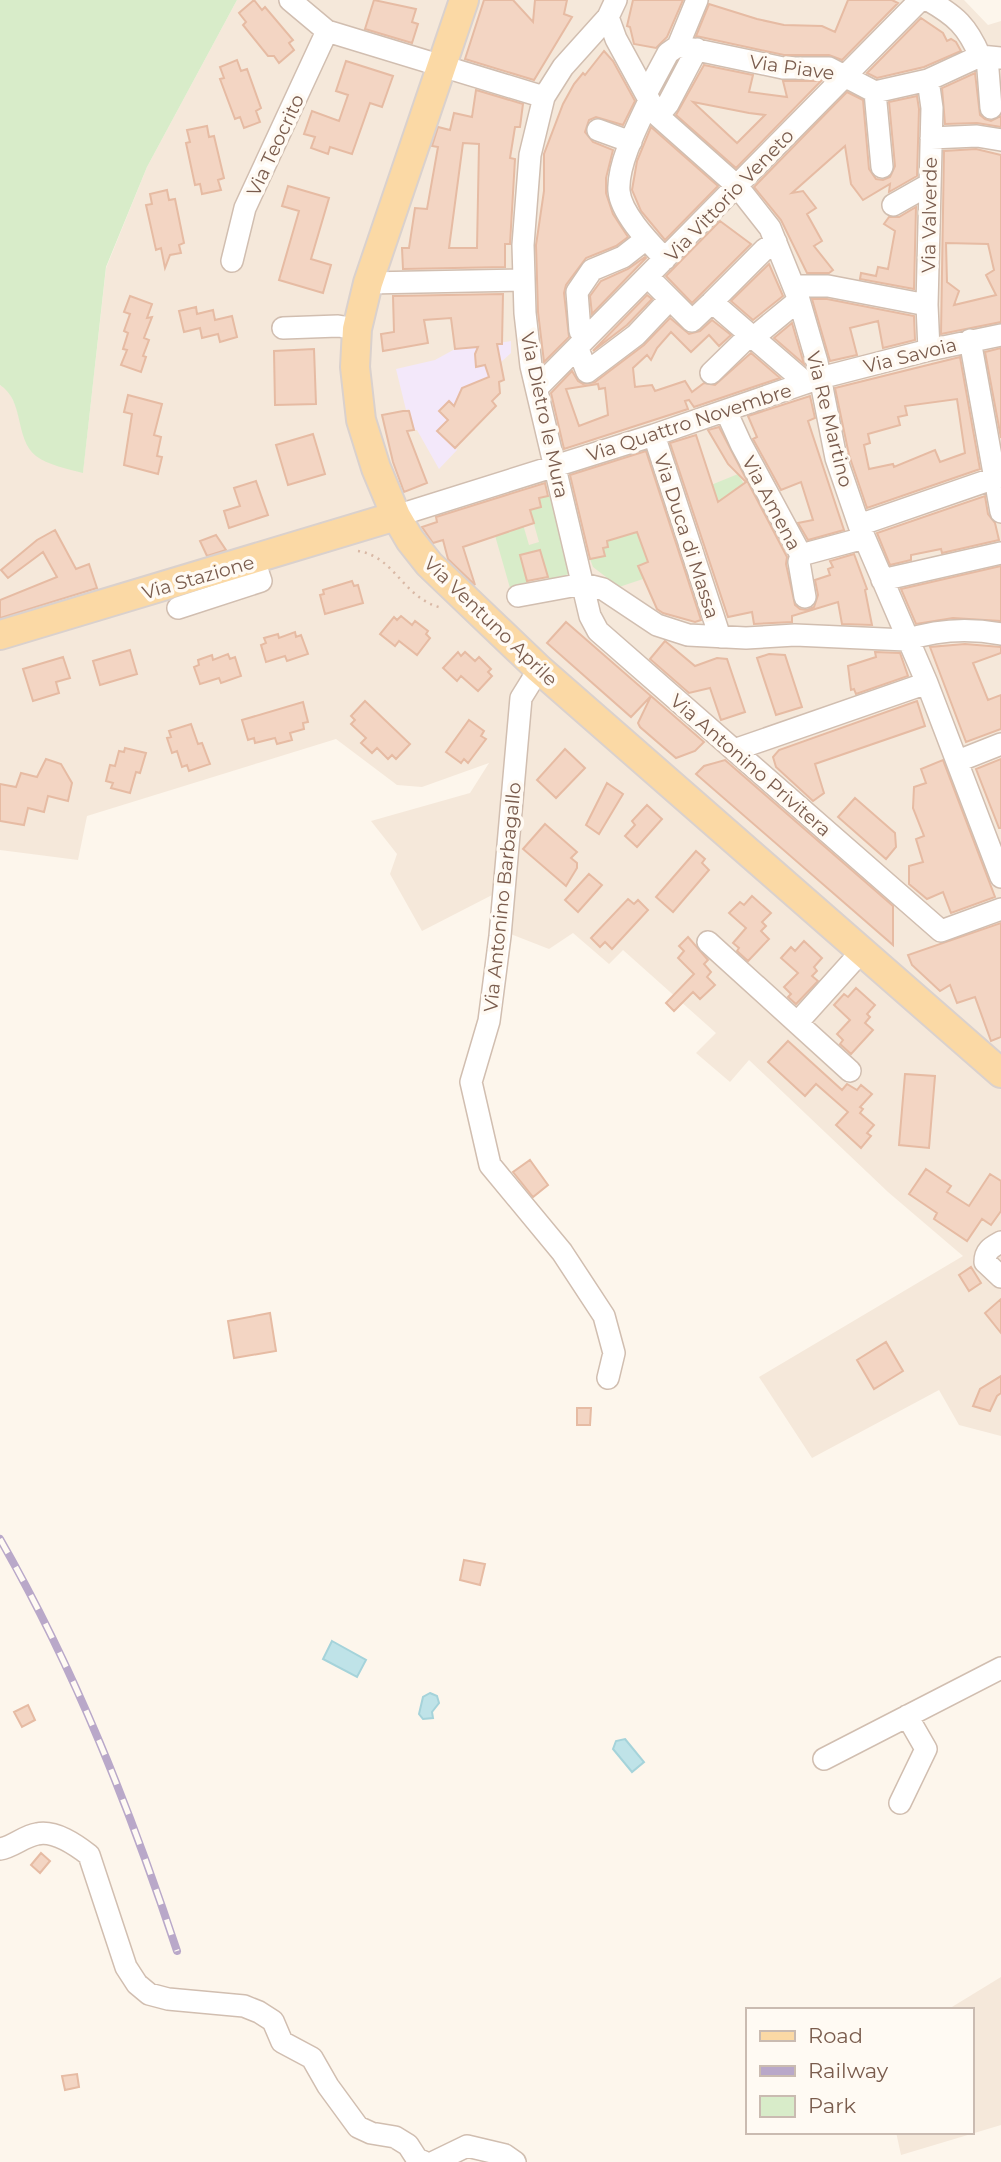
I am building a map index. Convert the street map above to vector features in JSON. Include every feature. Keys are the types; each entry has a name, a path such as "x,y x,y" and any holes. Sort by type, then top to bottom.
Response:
{"main road":[{"name":"Via Ventuno Aprile","path":"464,0 368,283 357,329 355,367 361,419 376,468 396,516 429,564 536,674 641,758 1001,1073"},
{"name":"Via Stazione","path":"0,635 201,589 254,561 396,516"}],"street":[{"path":"290,0 327,32 544,97"},
{"path":"665,259 630,217 619,191 625,155 651,104 668,53 688,48 697,0"},
{"name":"Via Vittorio Veneto","path":"537,388 579,340 648,277 920,0"},
{"path":"928,0 953,14 989,57 990,108"},
{"name":"Via Dietro le Mura","path":"583,584 554,467 527,337 523,246 530,155 544,97 563,67 612,8"},
{"name":"Via Re Martino","path":"612,8 616,39 651,104 737,186 771,228 797,293 813,381 861,532 927,683 1001,877"},
{"name":"Via Teocrito","path":"232,261 245,208 327,32"},
{"name":"Via Piave","path":"688,48 783,68 829,68 875,92"},
{"path":"881,167 875,92 928,80 989,57"},
{"name":"Via Valverde","path":"928,80 932,108 927,305 929,350"},
{"path":"598,130 631,142"},
{"path":"931,138 977,136 1001,140"},
{"path":"893,205 930,184"},
{"path":"646,239 623,257 592,270 577,292 579,340 587,372 636,335 670,299"},
{"path":"648,277 692,321 765,249 776,242"},
{"path":"368,283 523,280"},
{"path":"711,373 797,293 828,286 927,305"},
{"path":"712,302 813,381"},
{"path":"283,328 338,326 357,329"},
{"name":"Via Savoia","path":"813,381 929,350 1001,335"},
{"path":"970,340 998,477 1001,512"},
{"name":"Via Quattro Novembre","path":"396,516 654,435 813,381"},
{"name":"Via Amena","path":"726,411 740,444 802,555 799,562 805,597"},
{"name":"Via Duca di Massa","path":"654,435 720,637"},
{"path":"802,555 998,477"},
{"path":"882,580 1001,553"},
{"path":"518,596 583,584 603,589 657,625 688,635 795,635 906,640 922,635 978,629 1001,634"},
{"name":"Via Antonino Privitera","path":"583,584 590,616 598,631 941,931 1001,909"},
{"path":"178,608 201,589"},
{"name":"Via Antonino Barbagallo","path":"536,674 521,698 500,936 489,1021 471,1082 490,1165 562,1252 604,1316 614,1353 608,1378"},
{"path":"734,750 927,683"},
{"path":"958,761 1001,744"},
{"path":"708,942 850,1071"},
{"path":"797,1023 861,952"},
{"path":"1001,1242 985,1255 985,1262 1001,1278"},
{"path":"824,1759 1001,1668"},
{"path":"900,1803 926,1749 907,1716"},
{"path":"0,1849 38,1833 56,1836 82,1849 89,1855 126,1967 137,1984 149,1994 168,1999 244,2006 259,2012 273,2021 282,2042 312,2058 343,2109 358,2127 371,2133 395,2137 408,2145 417,2159 424,2162"},
{"path":"434,2162 467,2146 505,2155 514,2162"}],"path":[{"path":"356,551 372,553 388,565 410,592 446,609"}],"shaded area":[{"path":"237,0 964,0 988,25 1001,21 1001,1436 959,1425 939,1390 812,1458 759,1377 963,1256 888,1192 749,1060 730,1082 696,1053 716,1033 623,950 609,964 573,933 549,949 508,933 496,893 422,931 390,874 397,854 371,821 470,793 489,763 422,787 397,785 336,739 87,816 78,860 0,850 0,385 8,390 16,406 25,439 83,472 106,268 147,167"},
{"path":"511,341 511,353 501,362 504,380 499,382 500,393 493,401 496,406 455,447 457,450 439,469 417,430 414,430 396,369 435,360 455,349"},
{"path":"1001,1977 1001,2125 973,2133 973,2008 950,2008"},
{"path":"896,2134 971,2134 901,2155"}],"green space":[{"path":"0,0 237,0 147,167 106,267 83,473 36,456 25,440 13,400 0,385"},
{"path":"738,474 744,484 716,519 711,485"},
{"path":"550,495 570,574 548,579 540,551 520,555 528,584 510,588 492,525 522,521 529,545 539,542 530,510 541,507 539,498"},
{"path":"643,521 651,542 642,546 648,562 638,566 643,579 619,587 593,567 590,559 605,556 603,548 608,547 607,541 628,534"}],"water":[{"path":"332,1641 366,1660 357,1677 323,1659"},
{"path":"430,1693 437,1696 439,1703 432,1712 433,1718 423,1719 419,1714 423,1697"},
{"path":"625,1739 644,1762 632,1772 613,1749 616,1741"}],"building":[{"path":"254,0 262,10 265,7 293,40 289,43 294,50 279,63 274,56 268,56 243,25 246,22 239,13"},
{"path":"374,0 416,9 412,22 418,24 412,43 365,29"},
{"path":"484,0 513,0 533,22 535,0 567,0 564,14 572,17 534,80 465,59"},
{"path":"633,0 683,0 667,37 656,48 634,44 630,27 627,26"},
{"path":"848,0 892,0 898,3 842,60 829,55 784,55 696,36 709,4 784,25 822,26 835,32"},
{"path":"921,18 943,33 947,41 951,39 956,42 961,51 924,67 877,78 867,73"},
{"path":"604,51 613,61 635,101 623,125 596,117 589,120 585,132 593,142 613,150 606,178 606,193 613,214 628,237 616,246 586,258 566,285 564,293 569,337 544,362 538,312 536,245 544,191 544,154 563,104 574,84"},
{"path":"237,60 241,71 247,69 261,108 256,111 260,122 244,128 240,117 235,119 220,79 224,78 220,67"},
{"path":"346,61 393,76 382,107 370,103 352,154 330,147 328,154 311,148 315,137 304,134 312,111 339,121 348,95 336,91"},
{"path":"704,65 753,75 749,92 787,97 783,81 821,81 736,168 676,115","holes":["693,102 765,115 737,143"]},
{"path":"975,73 980,115 991,121 1001,116 1001,127 977,123 945,124 942,88"},
{"path":"476,90 523,104 520,127 515,127 510,158 515,159 510,244 505,244 505,267 403,269 402,248 409,248 415,208 427,209 438,147 432,146 438,127 450,130 454,113 472,117","holes":["463,143 479,144 477,248 449,248"]},
{"path":"847,92 863,100 869,169 876,179 883,180 890,177 895,166 889,102 917,96 917,176 889,192 890,184 863,200 851,184 845,146 792,193 803,191 816,208 807,214 822,241 814,246 833,270 829,273 807,273 781,220 754,187"},
{"path":"207,126 209,137 214,136 224,178 218,180 221,190 202,194 200,184 195,185 186,143 190,142 187,130"},
{"path":"651,127 718,186 665,240 641,211 632,190 637,161"},
{"path":"976,149 1001,155 1001,322 941,334 944,151","holes":["946,243 988,244 994,270 986,275 996,295 954,305 959,291 947,282"]},
{"path":"288,186 329,198 311,259 331,265 323,293 279,280 299,211 282,206"},
{"path":"167,190 169,200 175,199 184,243 179,245 181,253 170,255 165,268 161,248 156,250 146,205 152,204 150,194"},
{"path":"916,207 914,289 860,279 861,273 876,276 878,267 888,269 895,231 884,224 889,217 899,217"},
{"path":"720,221 751,244 692,303 666,276"},
{"path":"645,257 592,314 590,296 601,281 628,269"},
{"path":"769,264 783,296 753,320 731,301"},
{"path":"503,294 502,344 497,344 504,380 499,382 500,393 492,401 496,406 455,448 437,431 448,420 439,411 449,401 454,406 462,388 489,377 485,365 476,367 475,354 478,347 455,349 451,318 424,320 428,343 383,351 381,334 394,332 393,296"},
{"path":"647,295 652,299 627,325 593,351"},
{"path":"130,296 152,304 147,318 152,317 144,338 149,340 141,372 121,365 127,350 123,349 128,333 124,331 130,314 124,312"},
{"path":"812,299 827,299 914,316 915,340 883,348 878,321 850,328 857,355 830,361"},
{"path":"196,307 197,314 213,310 215,320 232,316 237,337 220,342 218,334 202,338 200,328 184,332 179,311"},
{"path":"670,318 689,334 700,331 712,320 731,335 719,346 709,335 691,352 671,332 651,360 647,355 633,368 635,387 652,385 655,391 685,381 692,392 704,383 715,385 751,353 780,378 694,407 689,400 685,401 688,409 564,449 551,393 572,371 583,384 595,382 644,345","holes":["598,384 599,389 605,388 608,415 579,426 566,389"]},
{"path":"792,323 804,364 774,338"},
{"path":"1001,348 1001,438 985,352"},
{"path":"314,349 316,404 275,405 274,351"},
{"path":"960,357 980,469 867,508 849,455 835,388","holes":["957,399 965,453 940,462 935,450 894,467 893,464 869,469 864,445 870,443 868,434 900,425 898,417 907,415 905,406"]},
{"path":"128,395 162,404 154,435 161,437 157,456 162,457 158,474 124,465 132,414 124,412"},
{"path":"810,396 815,418 808,421 844,530 808,540 798,523 813,520 801,482 781,490 753,439 757,437 748,416"},
{"path":"409,411 414,430 407,431 427,483 404,492 393,462 382,415"},
{"path":"719,427 787,557 786,564 795,605 807,610 814,607 818,595 815,580 830,575 828,569 833,567 830,561 854,554 867,589 865,590 872,625 842,624 838,602 792,616 792,622 754,624 752,612 728,617 670,443 696,435 718,502 746,482 728,464 708,430"},
{"path":"313,434 325,474 288,485 276,445"},
{"path":"646,451 701,620 695,622 657,609 638,566 648,562 637,532 607,541 608,547 603,548 605,556 590,559 570,475"},
{"path":"256,481 268,515 229,528 224,511 240,506 234,488"},
{"path":"545,483 548,496 539,498 541,507 530,510 534,523 463,547 475,585 448,559 443,540 433,543 422,527 437,522 436,517"},
{"path":"985,496 988,514 995,523 999,540 942,553 941,549 911,555 911,560 890,565 877,533"},
{"path":"55,530 76,569 89,564 97,588 0,618 0,600 57,577 43,552 8,578 1,570 37,540"},
{"path":"216,535 226,550 207,556 200,541"},
{"path":"540,550 548,577 527,581 520,555"},
{"path":"1001,566 1001,621 953,618 916,624 901,589"},
{"path":"352,581 354,586 358,585 363,603 325,614 320,595 324,594 323,590"},
{"path":"401,616 412,625 415,621 428,631 426,634 430,638 417,655 399,641 395,646 380,634 394,617 397,620"},
{"path":"566,622 651,696 631,717 547,643"},
{"path":"295,632 296,637 301,635 308,654 287,661 285,656 266,662 261,645 266,643 264,638 278,634 279,638"},
{"path":"665,641 695,666 717,658 727,659 745,712 721,720 710,688 689,693 650,659"},
{"path":"965,644 1001,647 1001,653 973,663 988,700 1001,695 1001,729 966,742 930,647"},
{"path":"130,650 137,674 100,685 93,661"},
{"path":"458,652 461,656 465,652 475,661 479,657 491,669 488,672 492,676 478,691 461,676 457,681 443,668"},
{"path":"875,652 900,653 908,676 856,694 854,689 851,690 848,666 876,657"},
{"path":"228,654 230,659 235,657 241,676 221,683 219,678 200,684 194,667 199,665 198,660 212,655 213,660"},
{"path":"769,654 785,655 802,707 776,715 757,658"},
{"path":"63,657 70,678 56,682 59,693 33,701 23,669"},
{"path":"651,696 704,742 695,751 676,758 640,727 638,723"},
{"path":"365,701 410,744 396,759 392,755 388,759 377,748 372,753 361,743 366,738 351,724 355,720 351,716"},
{"path":"917,701 925,726 815,764 824,793 813,801 776,767 773,757 779,750"},
{"path":"303,702 308,722 303,723 304,729 290,733 292,740 277,744 275,738 255,743 254,738 248,740 242,720"},
{"path":"469,720 484,731 481,736 486,739 468,763 464,759 461,763 446,752"},
{"path":"191,724 198,744 202,743 210,764 189,771 187,765 182,767 177,751 172,753 167,738 171,737 169,731"},
{"path":"125,748 146,753 140,773 136,772 130,793 111,788 113,783 106,781 110,765 115,766 119,751 124,752"},
{"path":"565,749 585,768 556,798 537,780"},
{"path":"46,759 61,764 72,783 68,801 48,796 44,812 28,808 24,825 0,821 0,784 16,787 21,773 37,777"},
{"path":"1001,759 1001,828 999,828 976,769"},
{"path":"725,760 893,906 893,945 696,774 704,766"},
{"path":"943,760 995,897 951,913 943,892 927,899 909,884 909,866 923,862 916,839 924,836 913,808 914,787 926,783 921,769"},
{"path":"607,783 623,794 599,834 586,825"},
{"path":"855,798 895,833 896,847 886,859 838,817"},
{"path":"647,805 662,819 637,847 625,836 635,825 632,821"},
{"path":"545,824 577,852 571,858 577,863 577,868 566,886 523,849"},
{"path":"696,851 705,859 702,863 709,870 673,912 656,897"},
{"path":"589,874 602,885 578,912 565,900"},
{"path":"752,896 771,913 762,922 766,926 761,931 769,939 748,961 733,943 746,928 729,913 740,902 744,905"},
{"path":"628,899 634,904 638,900 648,910 612,949 605,942 600,947 591,938"},
{"path":"1001,923 1001,1037 991,1041 975,997 957,1003 950,985 940,991 912,965 908,955"},
{"path":"688,937 708,960 704,964 711,972 707,977 715,985 700,999 693,992 674,1011 666,1003 694,974 678,958 684,951 679,946"},
{"path":"804,941 822,958 814,967 817,971 812,976 818,981 796,1004 788,997 791,994 784,987 798,973 781,958 791,947 795,951"},
{"path":"856,988 875,1005 867,1014 870,1017 865,1023 873,1030 851,1054 840,1044 843,1040 837,1034 850,1020 834,1005 844,994 848,997"},
{"path":"788,1041 842,1090 847,1084 857,1090 861,1085 872,1094 860,1107 863,1109 860,1113 874,1125 867,1133 871,1136 861,1148 836,1125 848,1112 816,1084 805,1096 768,1062"},
{"path":"905,1074 935,1076 929,1148 899,1145"},
{"path":"530,1160 548,1185 533,1197 513,1172"},
{"path":"926,1169 951,1186 947,1192 969,1206 990,1174 1001,1181 1001,1211 991,1225 982,1219 967,1241 934,1219 937,1213 909,1194"},
{"path":"971,1267 981,1283 969,1291 959,1275"},
{"path":"1001,1299 1001,1333 985,1313"},
{"path":"270,1313 276,1351 234,1358 228,1321"},
{"path":"886,1342 903,1371 874,1389 857,1360"},
{"path":"1001,1376 1001,1393 990,1411 973,1406 980,1389"},
{"path":"577,1408 591,1408 590,1425 577,1425"},
{"path":"464,1560 485,1564 480,1585 460,1580"},
{"path":"28,1705 35,1720 22,1727 14,1712"},
{"path":"41,1853 50,1861 40,1873 31,1865"},
{"path":"77,2074 79,2087 65,2090 62,2076"}],"railway":[{"path":"0,1539 77,1689 140,1845 177,1951"}]}
